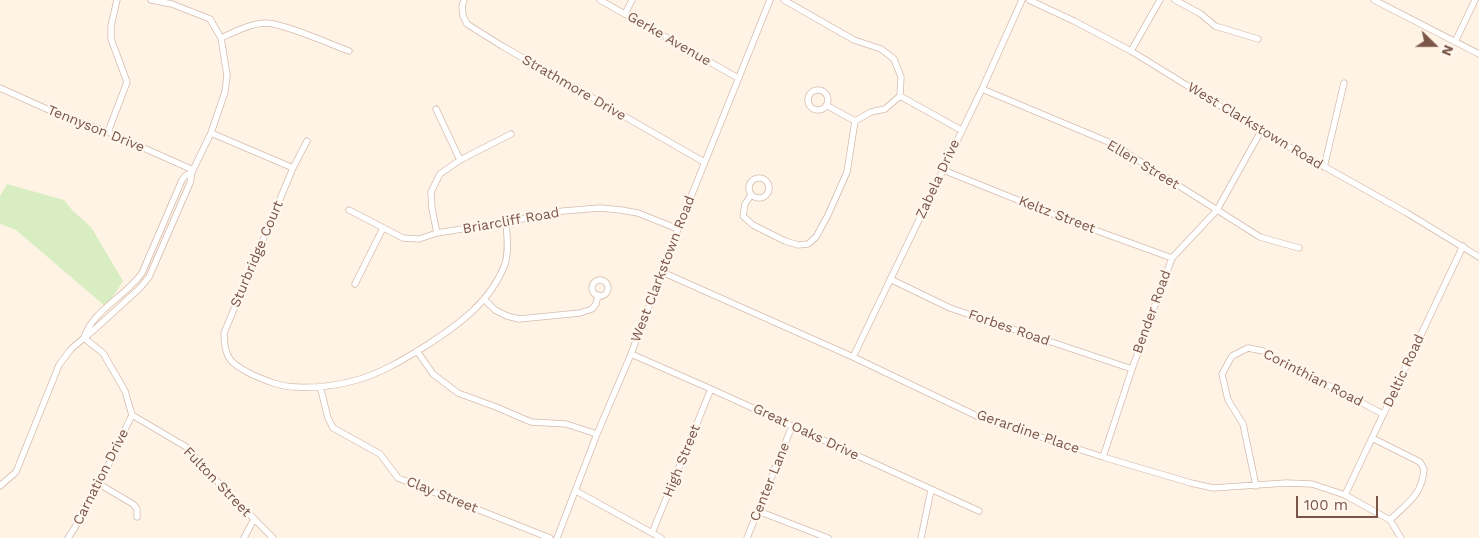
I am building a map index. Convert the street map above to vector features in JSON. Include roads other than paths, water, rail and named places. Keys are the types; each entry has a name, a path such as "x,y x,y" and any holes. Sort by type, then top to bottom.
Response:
{"street":[{"path":"108,132 127,82 111,39 111,26 117,0"},
{"path":"0,486 16,472 59,365 84,338 90,324 134,283 142,273 182,180 192,171 211,133 225,92 227,75 221,38 210,19 172,4 151,0"},
{"name":"Strathmore Drive","path":"464,0 462,6 463,16 467,24 704,162"},
{"name":"Gerke Avenue","path":"600,0 738,78"},
{"path":"625,14 632,0"},
{"name":"West Clarkstown Road","path":"557,538 597,434 631,354 704,162 770,0"},
{"path":"784,0 854,40 881,49 894,59 902,78 900,96 885,110 871,112 855,121"},
{"name":"Zabela Drive","path":"853,357 982,89 1022,0"},
{"name":"West Clarkstown Road","path":"1028,0 1074,21 1131,51 1261,131 1463,246 1479,257"},
{"path":"1131,51 1160,0"},
{"path":"1175,0 1201,14 1215,26 1258,39"},
{"path":"1374,0 1479,54"},
{"path":"1455,42 1475,0"},
{"path":"221,38 244,28 266,23 286,28 349,51"},
{"path":"1324,167 1344,83"},
{"name":"Tennyson Drive","path":"0,88 49,110 108,132 192,171"},
{"name":"Ellen Street","path":"982,89 1111,143 1260,237 1299,248"},
{"path":"900,96 961,130"},
{"path":"826,105 855,121"},
{"path":"436,109 460,160"},
{"path":"751,195 745,204 743,216 753,225 785,241 798,245 808,244 816,237 828,215 847,172 855,121"},
{"name":"Bender Road","path":"1102,457 1172,258 1217,210 1261,131"},
{"path":"211,133 293,168"},
{"path":"436,233 431,192 440,174 460,160 511,134"},
{"name":"Sturbridge Court","path":"307,141 293,168 224,332 224,347 229,358 237,367 273,384 295,388 320,386"},
{"name":"Keltz Street","path":"943,170 1070,221 1172,258"},
{"name":"Briarcliff Road","path":"349,210 403,238 419,239 436,233 563,211 600,208 638,213 678,229"},
{"path":"320,386 356,381 391,366 455,327 484,299 498,278 505,262 508,244 506,222"},
{"path":"355,284 383,228"},
{"name":"Deltic Road","path":"1345,495 1463,246"},
{"name":"Gerardine Place","path":"662,272 853,357 979,417 1102,457 1213,488 1286,483 1312,484 1345,495 1390,520 1401,538"},
{"name":"Forbes Road","path":"890,279 950,308 1132,369"},
{"path":"484,299 495,310 506,316 519,319 580,313 592,309 596,304 598,295"},
{"path":"84,338 103,353 125,392 132,415"},
{"name":"Corinthian Road","path":"1256,486 1243,424 1228,400 1222,374 1232,356 1248,348 1263,351 1383,414"},
{"path":"417,351 433,374 458,393 531,422 566,424 597,434"},
{"name":"Great Oaks Drive","path":"631,354 979,511"},
{"name":"Clay Street","path":"320,386 328,418 333,428 380,454 398,478 550,538"},
{"name":"High Street","path":"652,533 711,389"},
{"name":"Carnation Drive","path":"68,538 79,522 99,484 132,415"},
{"name":"Fulton Street","path":"132,415 188,448 205,469 273,538"},
{"name":"Center Lane","path":"746,538 792,426"},
{"path":"1372,438 1420,462 1424,469 1419,489 1414,498 1390,520"},
{"path":"99,484 132,504 137,509 137,517"},
{"path":"921,538 931,490"},
{"path":"576,491 661,538"},
{"path":"758,511 828,538"},
{"path":"244,538 254,519"}]}
